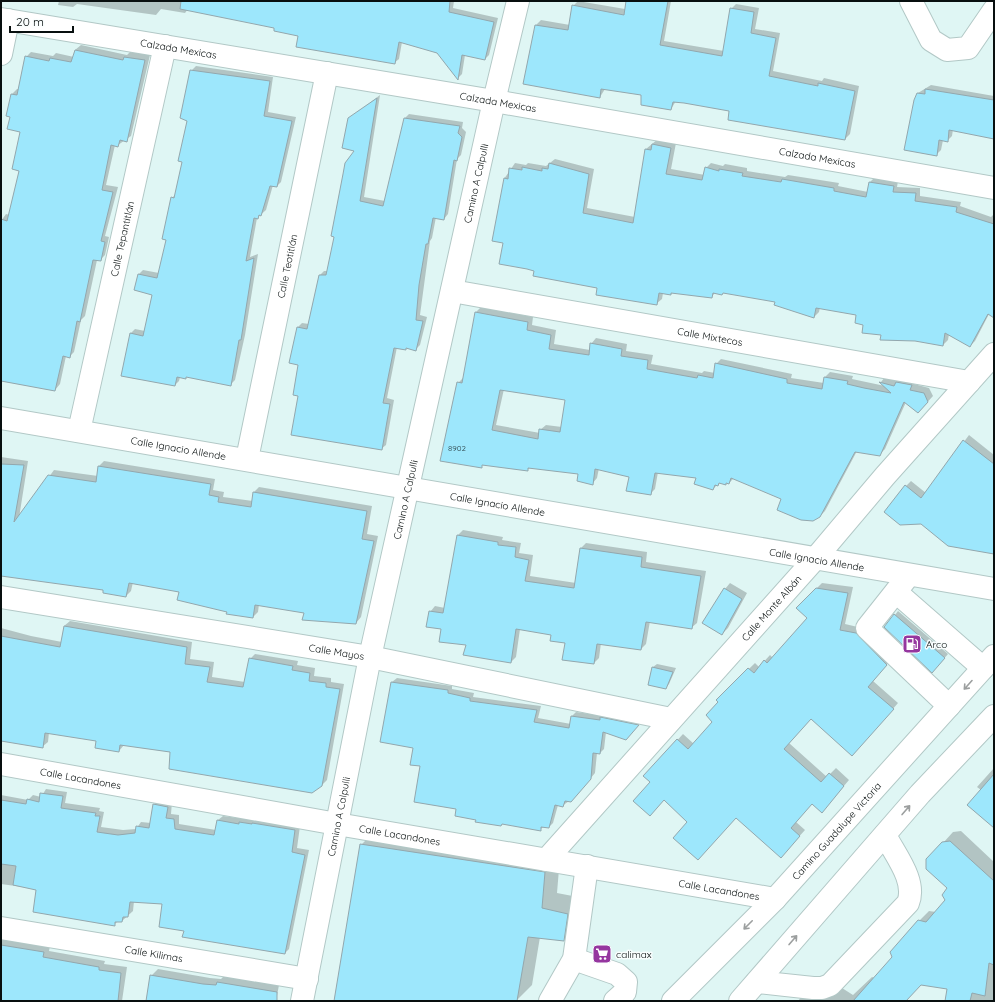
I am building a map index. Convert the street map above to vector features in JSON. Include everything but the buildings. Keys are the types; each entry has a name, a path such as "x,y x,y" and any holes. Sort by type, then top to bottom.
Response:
{"street":[{"name":"Camino A Calpulli","path":"302,1001 370,657 494,101 518,1"},
{"path":"911,1 932,40 947,50 968,48 994,10"},
{"name":"Calzada Mexicas","path":"4,20 494,101 994,188"},
{"path":"1,54 4,20"},
{"name":"Calle Tepantitlán","path":"79,431 164,46"},
{"name":"Calle Teotitlán","path":"247,459 327,73"},
{"name":"Calle Mixtecos","path":"452,291 968,382"},
{"name":"Calle Monte Albán","path":"546,860 814,560 885,476 994,354"},
{"name":"Calle Ignacio Allende","path":"1,418 247,459 408,489 814,560 994,589"},
{"path":"909,575 867,628 948,706"},
{"path":"896,592 989,662"},
{"name":"Calle Mayos","path":"1,597 370,657 671,719"},
{"name":"Camino Guadalupe Victoria","path":"672,1001 775,899 989,662"},
{"path":"740,1001 920,794 994,716"},
{"name":"Calle Lacandones","path":"1,764 337,824 775,899"},
{"path":"757,982 813,988 822,988 830,985 908,903 911,895 910,883 885,835"},
{"path":"550,1001 574,959 587,866"},
{"name":"Calle Kilimas","path":"1,928 307,980"},
{"path":"574,959 617,974 626,982 625,992 615,1001"}],"place":[{"name":"Arco","path":"912,644"},
{"name":"calimax","path":"602,954"}]}
